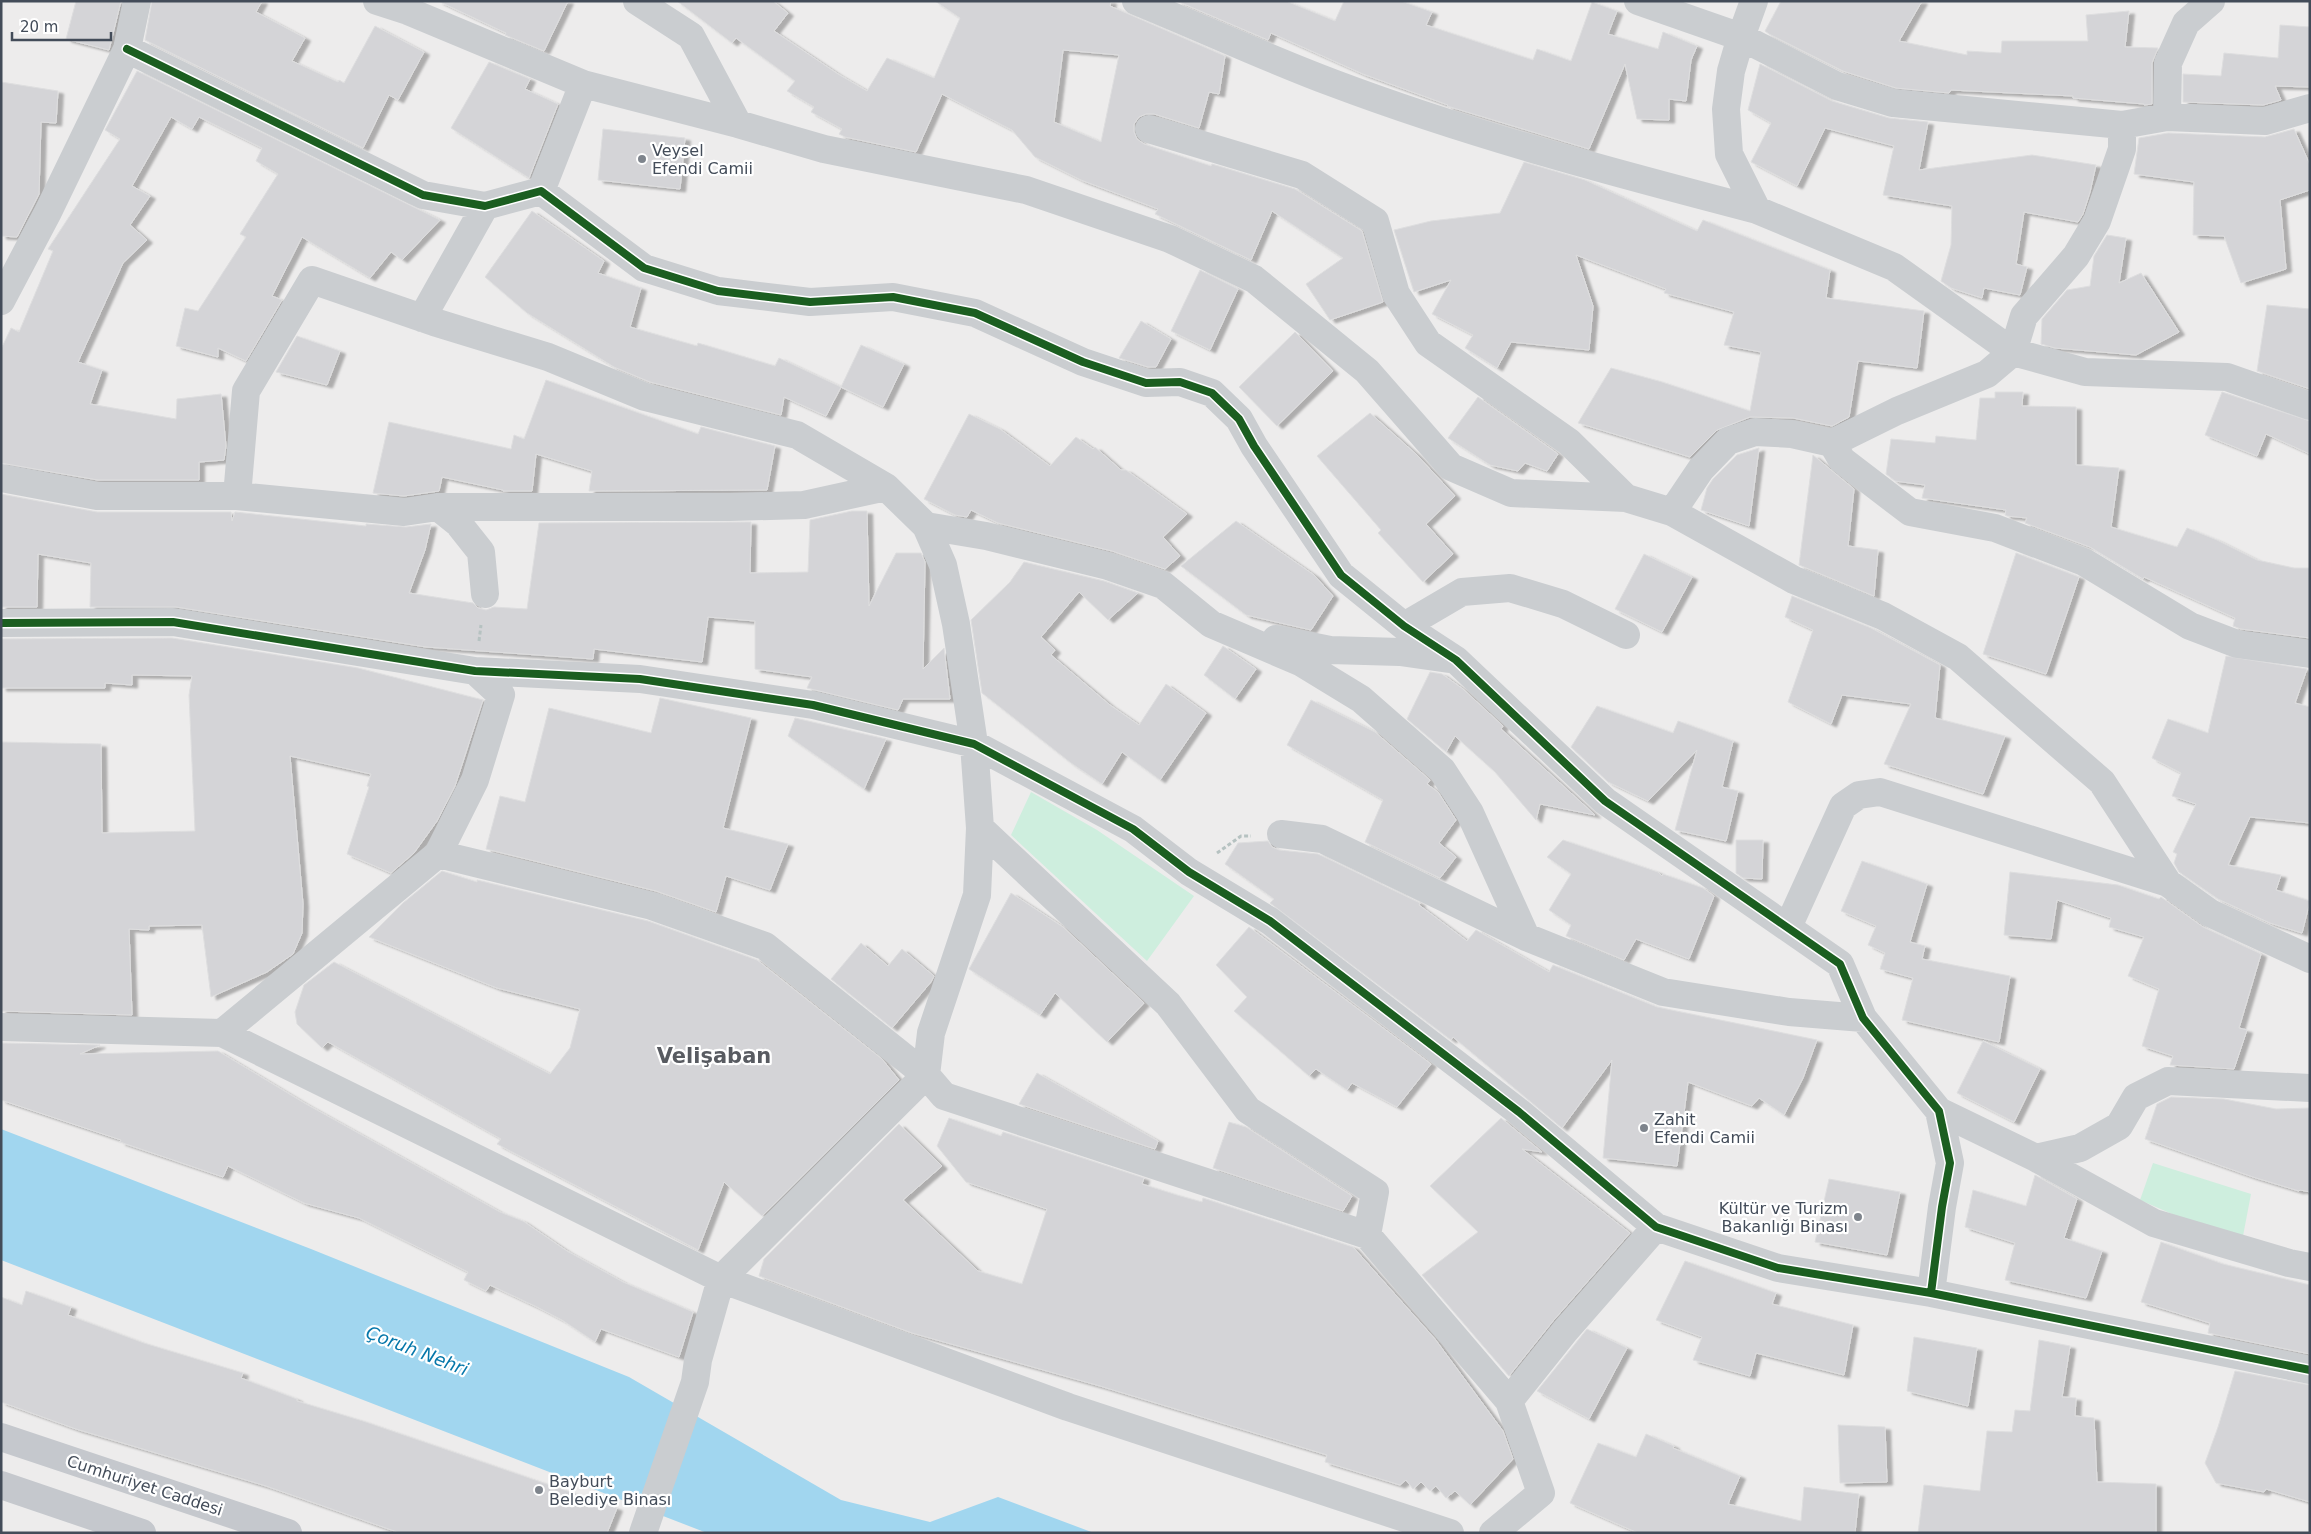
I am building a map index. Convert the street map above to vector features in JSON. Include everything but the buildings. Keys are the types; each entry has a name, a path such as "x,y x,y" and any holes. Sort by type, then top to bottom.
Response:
{"main road":[{"name":"Cumhuriyet Caddesi","path":"1,1437 288,1533"},
{"path":"1,1485 142,1533"}],"street":[{"path":"1,302 48,212 127,49 137,1"},
{"path":"377,1 408,11 583,84 738,124 824,149 1026,190 1170,239 1254,279 1367,372 1451,467 1511,493 1626,498 1672,512 1794,580 1883,616 1958,658 2102,782 2168,883"},
{"path":"637,1 691,36 738,124"},
{"path":"1136,1 1332,83 1447,122 1554,155 1758,210 1894,267 2013,352 2085,372 2227,377 2310,406"},
{"path":"1638,1 1741,37 1837,86 1893,103 2122,125 2167,117 2264,121 2310,108"},
{"path":"1754,1 1731,71 1726,109 1729,154 1758,210"},
{"path":"2167,117 2168,63 2186,23 2211,1"},
{"path":"127,49 423,195 485,206 540,191"},
{"path":"540,191 583,84"},
{"path":"1672,512 1701,469 1728,441 1755,432 1792,434 1832,443 1897,411 1987,374 2013,352 2024,316 2076,256 2097,221 2122,149 2122,125"},
{"path":"1149,129 1302,175 1375,221 1396,294 1428,342 1569,442 1626,498"},
{"path":"540,191 644,268 708,288 810,302 893,297 975,313 1083,362 1146,383 1180,382 1212,393 1239,419 1254,446 1341,575 1404,626 1456,660 1605,801 1840,964 1863,1018 1939,1111 2036,1158 2154,1223 2289,1263 2310,1267"},
{"path":"422,318 485,206"},
{"path":"238,496 246,391 312,280 422,318 548,357 645,398 797,435 886,487 926,526 943,565 954,616 974,744 980,828 977,895 932,1033 926,1076 722,1279 698,1360 695,1382 643,1533"},
{"path":"1832,443 1842,460 1910,512 1995,528 2084,562 2190,626 2237,644 2310,654"},
{"path":"1,478 97,496 238,496 404,512 438,507 804,505 886,487"},
{"path":"438,507 458,524 481,552 485,594"},
{"path":"926,526 1014,543 1108,566 1163,585 1211,624 1302,663 1361,699 1442,770 1470,812 1526,937"},
{"path":"1404,626 1462,592 1510,588 1564,604 1626,635"},
{"path":"1,624 174,622 474,671 640,679 813,704 974,744 1133,829 1190,872 1270,921 1519,1112 1656,1227 1778,1268 1931,1293 2310,1370"},
{"path":"1211,624 1330,650 1400,652 1456,660"},
{"path":"222,1034 438,854 475,780 501,695 474,671"},
{"path":"1788,927 1843,806 1859,795 1880,792 2168,883 2210,913 2310,959"},
{"path":"980,828 1168,1004 1248,1110 1375,1192 1367,1235"},
{"path":"1282,834 1322,839 1526,937 1663,992 1789,1012 1863,1018"},
{"path":"438,854 652,906 765,946 926,1076 944,1096 1367,1235 1509,1401 1541,1493 1493,1533"},
{"path":"1,1027 222,1034 722,1279 1068,1407 1450,1533"},
{"path":"2036,1158 2080,1148 2119,1126 2136,1096 2168,1081 2310,1088"},
{"path":"1931,1293 1942,1207 1950,1163 1939,1111"},
{"path":"1509,1401 1565,1331 1656,1227"}],"path":[{"path":"474,671 485,594"},
{"path":"1190,872 1241,836 1282,834"}],"green space":[{"path":"1031,792 1097,830 1194,896 1147,961 1011,835"},
{"path":"2153,1163 2251,1194 2243,1236 2188,1221 2140,1200"}],"water":[{"name":"Çoruh Nehri","path":"1,1129 311,1249 629,1377 841,1500 930,1522 998,1497 1094,1533 707,1533 1,1260"}],"cycle path":[{"path":"127,49 423,195 485,206 541,191 644,268 718,291 810,302 893,297 975,313 1083,362 1146,383 1180,382 1212,393 1239,419 1254,446 1341,575 1404,626 1456,660 1605,801 1840,964 1863,1018 1939,1111 1950,1163 1942,1207 1931,1293"},
{"path":"1,623 173,622 475,671 640,679 813,705 974,744 1133,829 1189,872 1270,921 1519,1112 1656,1227 1778,1268 1931,1293 2310,1370"}],"place":[{"name":"Veysel Efendi Camii","path":"642,159"},
{"name":"Zahit Efendi Camii","path":"1644,1128"},
{"name":"Kültür ve Turizm Bakanlığı Binası","path":"1858,1217"},
{"name":"Bayburt Belediye Binası","path":"539,1490"}],"district":[{"name":"Velişaban","path":"714,1056"}]}
